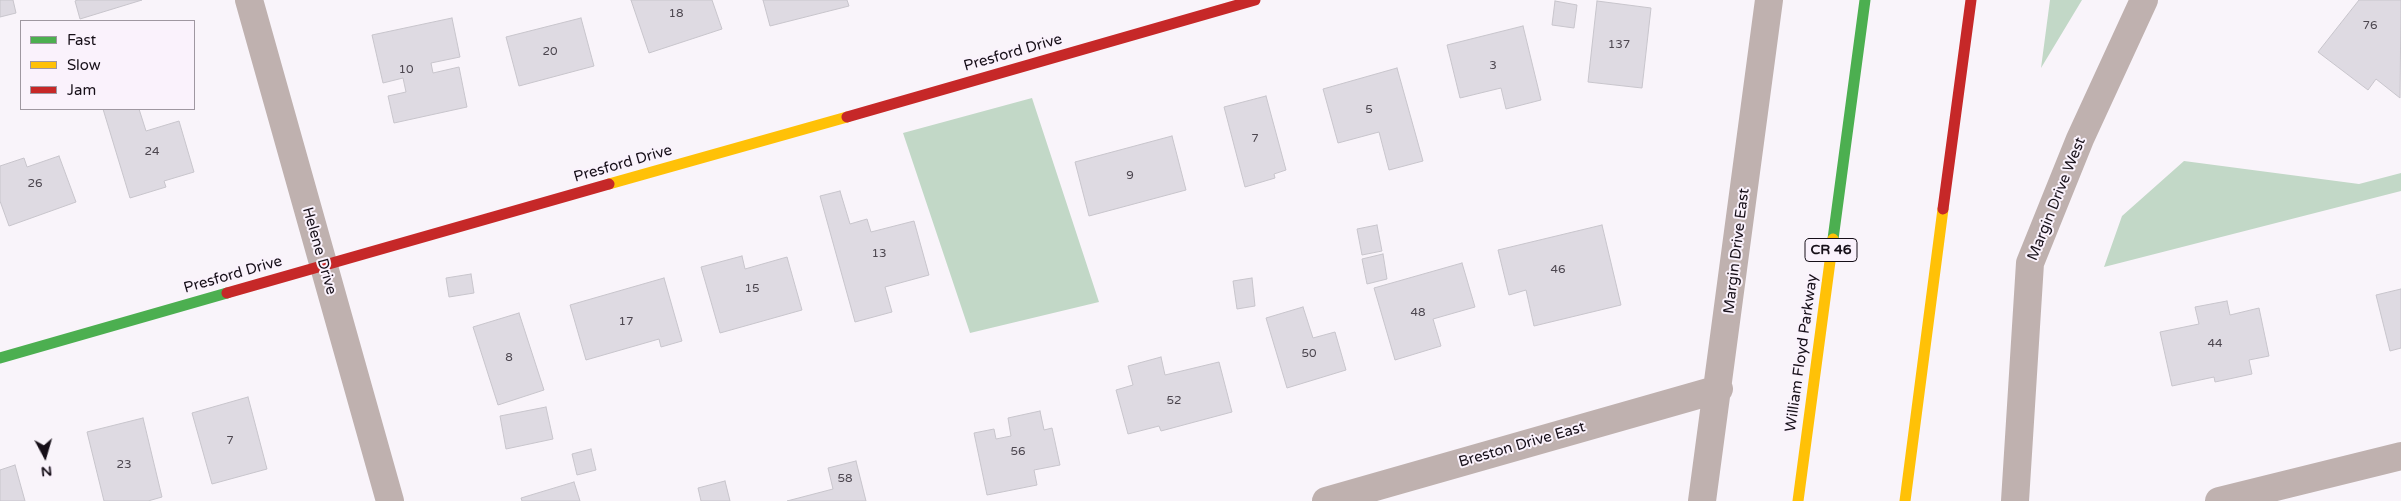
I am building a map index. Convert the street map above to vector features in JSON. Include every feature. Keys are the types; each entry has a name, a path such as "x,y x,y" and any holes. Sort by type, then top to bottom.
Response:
{"main road":[{"name":"Presford Drive","path":"0,358 1255,0"},
{"name":"William Floyd Parkway","path":"1798,501 1865,0"},
{"path":"1905,501 1971,0"}],"street":[{"name":"Helene Drive","path":"249,0 322,265 390,501"},
{"name":"Margin Drive East","path":"1702,501 1719,389 1769,0"},
{"name":"Margin Drive West","path":"2016,501 2030,263 2080,139 2144,0"},
{"name":"Breston Drive East","path":"1326,501 1719,389"},
{"path":"2219,501 2401,456"}],"green space":[{"path":"2050,0 2082,0 2041,68"},
{"path":"1032,98 1099,302 970,333 903,133"},
{"path":"2184,161 2359,184 2401,173 2401,191 2104,267 2122,216"}],"building":[{"path":"0,0 13,0 16,13 0,17"},
{"path":"142,0 80,19 75,1"},
{"path":"631,0 712,0 722,29 649,53"},
{"path":"763,0 847,0 849,6 770,26"},
{"path":"2359,0 2401,0 2400,98 2376,79 2368,90 2318,52"},
{"path":"1555,1 1577,5 1574,28 1552,25"},
{"path":"1597,1 1651,8 1642,88 1588,82"},
{"path":"452,18 460,57 431,63 433,73 459,67 467,107 394,123 388,96 406,92 403,78 383,83 372,35"},
{"path":"581,18 594,66 519,86 506,37"},
{"path":"1523,26 1541,100 1506,109 1501,88 1460,98 1447,45"},
{"path":"1397,68 1423,161 1389,170 1379,132 1338,143 1323,89"},
{"path":"1266,96 1286,170 1274,174 1275,178 1245,187 1224,107"},
{"path":"103,110 139,110 146,131 179,121 194,172 164,181 166,187 130,198"},
{"path":"1172,136 1186,190 1089,216 1075,162"},
{"path":"59,156 76,202 9,226 0,201 0,166 24,158 27,167"},
{"path":"840,191 850,224 867,219 871,232 914,221 929,275 885,287 892,312 855,322 820,196"},
{"path":"1377,225 1382,251 1362,255 1357,229"},
{"path":"1602,225 1621,305 1534,326 1526,290 1509,295 1498,250"},
{"path":"1383,254 1387,279 1367,284 1362,259"},
{"path":"742,256 745,269 787,257 802,310 720,333 701,267"},
{"path":"1462,263 1475,307 1433,319 1441,346 1395,360 1374,288"},
{"path":"471,274 474,293 449,297 446,278"},
{"path":"664,278 682,341 661,347 659,339 586,360 570,305"},
{"path":"1252,278 1255,306 1237,309 1233,281"},
{"path":"2401,289 2401,348 2390,351 2376,295"},
{"path":"2227,301 2230,315 2259,308 2269,356 2249,360 2252,374 2215,382 2214,377 2172,386 2160,332 2199,324 2195,307"},
{"path":"1303,307 1313,338 1335,332 1346,370 1287,388 1266,318"},
{"path":"519,313 544,390 498,405 473,327"},
{"path":"1161,357 1165,375 1219,362 1232,412 1161,431 1159,426 1128,434 1116,390 1133,385 1128,366"},
{"path":"248,397 267,469 212,484 192,413"},
{"path":"546,407 553,439 506,449 500,416"},
{"path":"1040,411 1044,430 1052,428 1060,465 1034,470 1037,485 987,495 974,433 994,429 996,439 1011,436 1008,418"},
{"path":"143,418 162,497 148,501 104,501 87,432"},
{"path":"591,449 596,470 577,475 572,454"},
{"path":"856,461 866,501 787,501 833,489 828,468"},
{"path":"15,465 25,501 0,501 0,470"},
{"path":"725,481 730,501 701,501 698,488"},
{"path":"574,482 580,501 522,501 521,498"}],"traffic: fast":[{"path":"1833,239 1865,0"},
{"path":"0,358 227,293"}],"traffic: slow":[{"path":"609,184 847,117"},
{"path":"1905,501 1943,209"},
{"path":"1798,501 1833,239"}],"traffic: jam":[{"path":"847,117 1255,0"},
{"path":"1943,209 1971,0"},
{"path":"227,293 609,184"}]}
